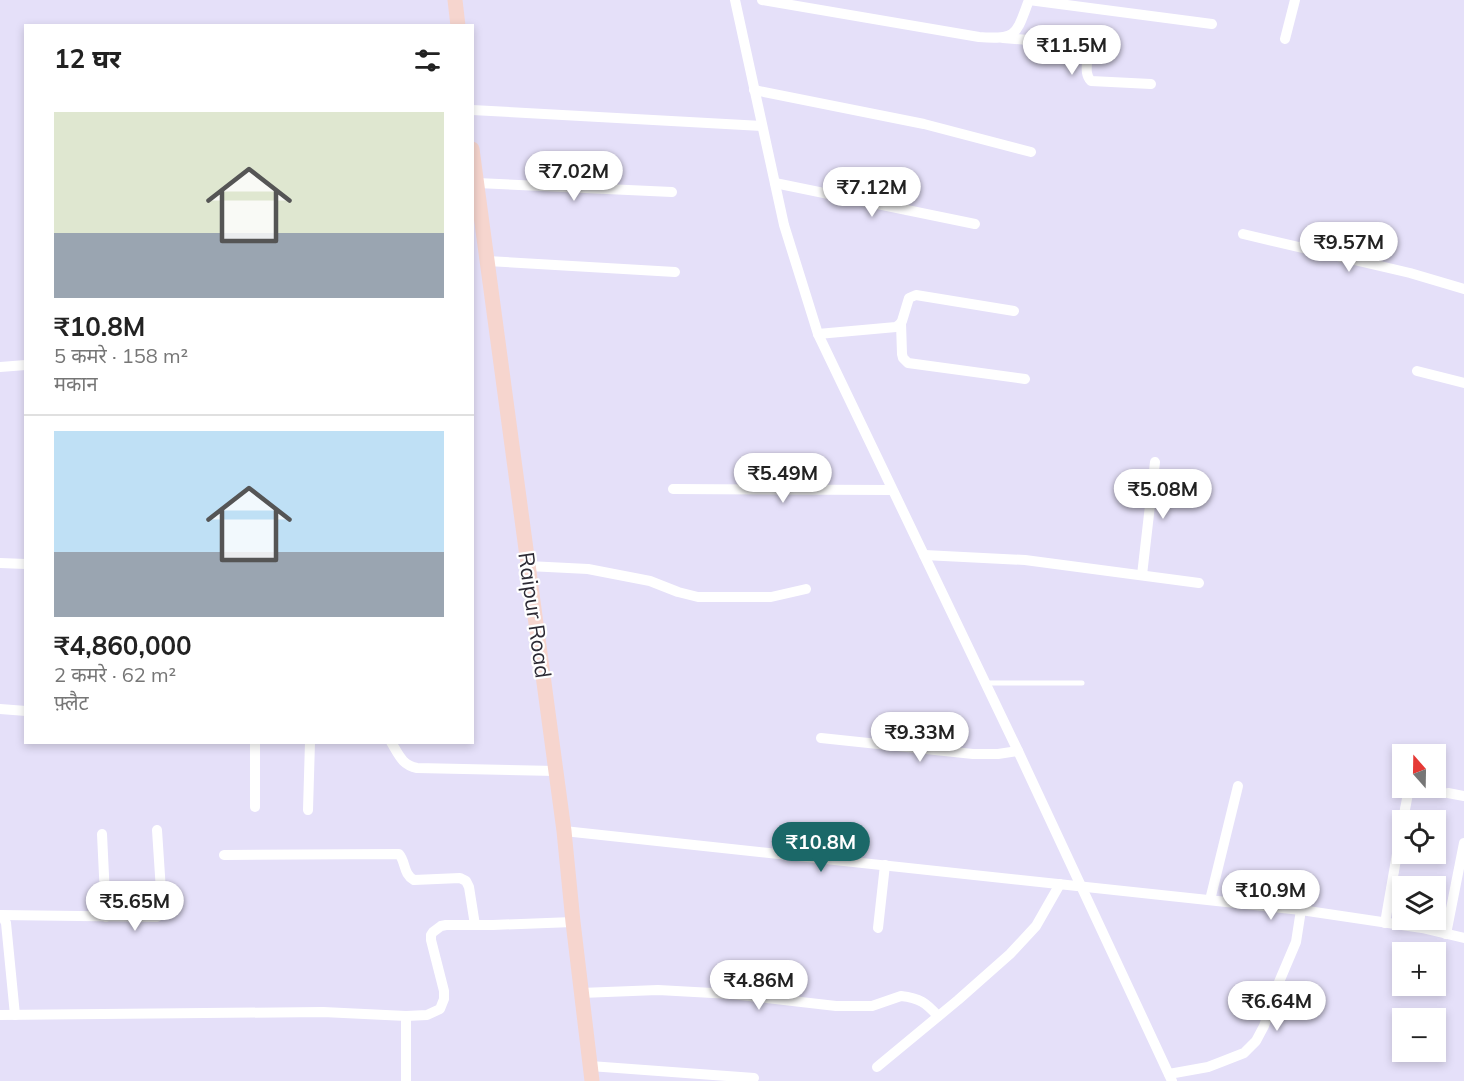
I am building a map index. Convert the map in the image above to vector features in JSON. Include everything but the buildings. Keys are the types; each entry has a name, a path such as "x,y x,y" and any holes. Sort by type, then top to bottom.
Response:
{"main road":[{"path":"455,0 458,24"},
{"name":"Raipur Road","path":"474,163 477,183 476,210 487,261 564,831 591,1073"}],"street":[{"path":"735,0 784,225 818,334 1171,1077 1208,1067 1244,1053 1256,1041 1296,942 1301,910"},
{"path":"762,0 979,37 1083,44 1088,52 1086,74 1091,81 1151,84"},
{"path":"1003,38 1016,30 1029,0 1212,24"},
{"path":"1285,39 1295,0"},
{"path":"754,90 924,124 1031,152"},
{"path":"474,110 762,126"},
{"path":"477,183 672,192"},
{"path":"775,183 975,224"},
{"path":"1243,234 1410,273 1464,289"},
{"path":"487,261 675,272"},
{"path":"1014,311 916,296 909,298 901,323 902,354 908,363 1025,379"},
{"path":"818,334 890,328 901,323"},
{"path":"0,367 24,365"},
{"path":"1417,371 1464,382"},
{"path":"1142,575 1155,462"},
{"path":"673,489 892,490"},
{"path":"924,555 1025,560 1199,583"},
{"path":"0,563 24,564"},
{"path":"528,566 598,571 650,581 698,597 771,597 806,589"},
{"path":"0,709 24,711"},
{"path":"821,738 973,754 1018,751"},
{"path":"255,744 255,807"},
{"path":"308,810 309,744"},
{"path":"392,744 403,761 417,768 556,771"},
{"path":"1210,900 1238,786"},
{"path":"1448,793 1464,796"},
{"path":"0,915 157,917 160,915 162,906 157,830"},
{"path":"564,831 1301,910 1422,928 1464,938"},
{"path":"102,834 106,917"},
{"path":"1446,934 1464,843"},
{"path":"224,855 399,854 402,856 408,876 414,880 460,878 466,881 470,887 475,926"},
{"path":"1385,923 1396,864"},
{"path":"878,928 885,865"},
{"path":"877,1067 938,1017 1027,937 1041,919 1060,884"},
{"path":"0,915 5,921 4,947 15,1015"},
{"path":"0,1015 323,1012 427,1015 440,1009 444,991 431,940 433,932 446,925 573,922"},
{"path":"581,993 658,990 731,994 836,1006 872,1006 905,996 922,1001 938,1017"},
{"path":"406,1016 406,1081"},
{"path":"591,1073 754,1078"}],"lane":[{"path":"985,683 1082,682"}]}
